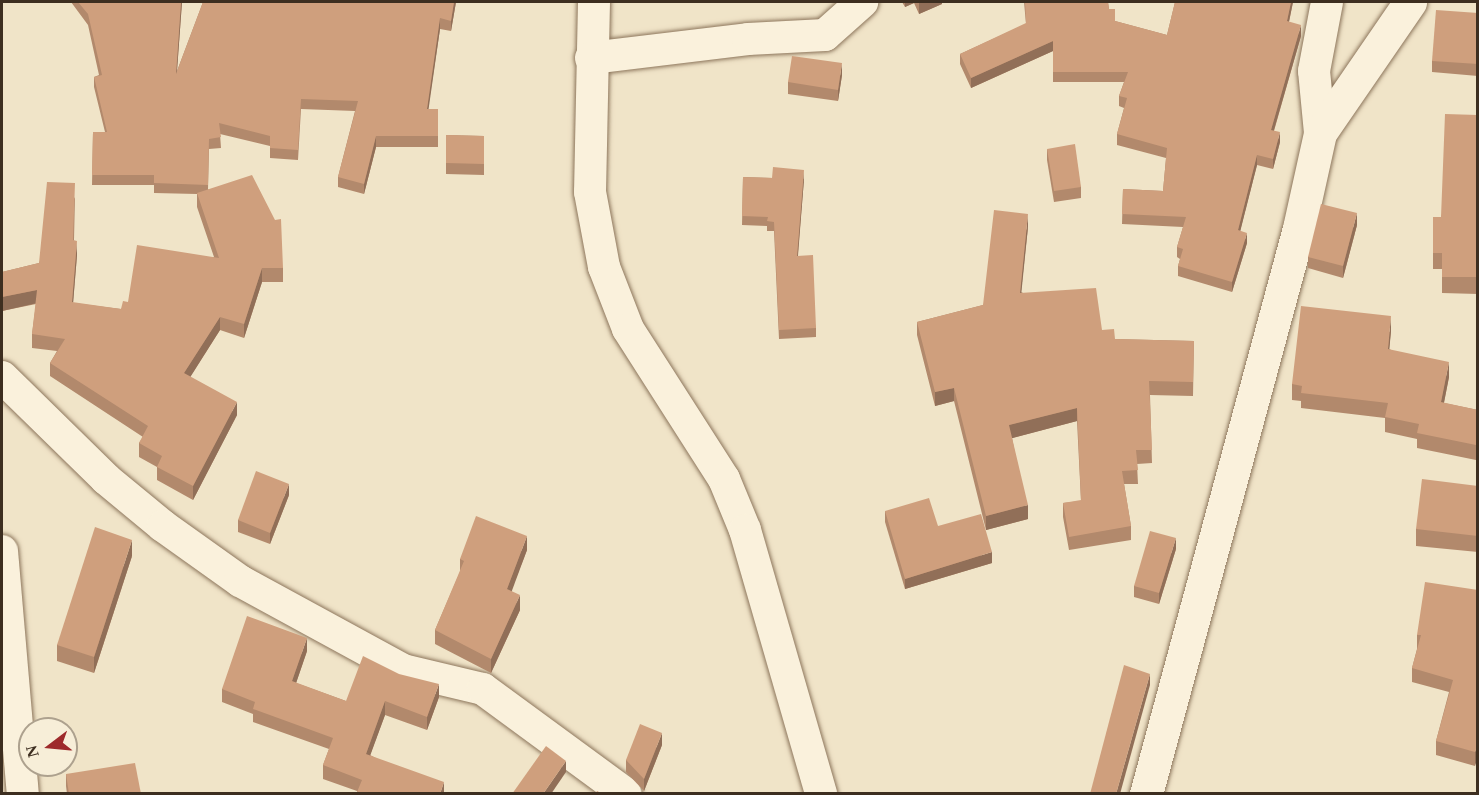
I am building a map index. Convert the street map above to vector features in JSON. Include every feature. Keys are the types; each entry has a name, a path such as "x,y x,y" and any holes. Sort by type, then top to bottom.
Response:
{"street":[{"path":"594,2 591,58 590,192 604,267 628,329 724,478 745,530 821,794"},
{"path":"591,58 748,39 825,35 862,2"},
{"path":"1146,794 1299,228 1320,133 1314,71 1327,2"},
{"path":"1320,133 1410,2"},
{"path":"2,377 106,479 163,526 240,581 403,669 483,689 626,794"},
{"path":"2,550 23,794"}],"building":[{"path":"78,2 181,2 176,74 203,2 454,2 451,21 440,18 427,109 438,109 438,136 376,136 364,184 338,177 358,101 301,99 298,150 270,148 270,136 219,123 221,137 209,139 208,185 154,183 154,175 92,175 93,132 107,132 94,77 102,75 88,14"},
{"path":"1025,2 1108,2 1109,9 1115,9 1115,21 1167,35 1175,2 1291,2 1287,21 1301,25 1271,130 1280,132 1273,159 1257,155 1238,230 1247,233 1232,282 1178,266 1183,249 1177,247 1186,217 1122,214 1123,189 1163,191 1167,148 1117,134 1127,98 1119,96 1128,72 1053,72 1053,41 971,78 960,54 1026,23"},
{"path":"1436,10 1478,13 1478,64 1432,61"},
{"path":"792,56 842,63 838,90 788,82"},
{"path":"1445,114 1478,115 1478,277 1442,277 1442,253 1433,253 1433,217 1441,217"},
{"path":"446,135 484,136 484,164 446,163"},
{"path":"1075,144 1081,187 1054,191 1047,149"},
{"path":"773,167 804,170 797,256 813,255 816,328 779,330 774,222 767,221 768,217 742,216 743,177 772,178"},
{"path":"252,175 275,220 281,219 283,268 262,268 244,324 220,317 184,373 237,402 193,486 157,467 162,456 139,443 148,426 50,363 65,339 32,334 37,290 2,297 2,272 39,263 47,182 75,183 73,240 77,241 72,302 121,309 123,301 128,302 137,245 219,258 197,193"},
{"path":"1321,204 1357,213 1343,266 1308,257"},
{"path":"994,210 1028,214 1020,293 1096,288 1102,330 1114,329 1115,339 1194,341 1193,382 1149,381 1152,450 1136,450 1138,470 1122,471 1131,526 1069,537 1063,503 1081,500 1077,408 1009,425 1028,505 986,516 954,388 935,392 917,322 983,305"},
{"path":"1301,306 1391,316 1388,349 1449,362 1441,402 1478,410 1476,445 1417,433 1419,424 1385,417 1388,403 1301,393 1302,386 1292,384"},
{"path":"256,471 289,484 270,533 238,520"},
{"path":"1422,479 1478,486 1478,536 1416,529"},
{"path":"929,498 938,526 981,514 992,552 905,579 885,511"},
{"path":"476,516 527,536 507,589 520,595 491,659 435,630 464,561 460,559"},
{"path":"95,527 132,540 94,657 57,645"},
{"path":"1150,531 1176,538 1159,593 1134,586"},
{"path":"1425,582 1478,590 1478,743 1475,752 1436,741 1453,680 1412,668 1421,635 1417,635"},
{"path":"247,616 307,638 292,681 346,701 363,656 399,674 439,684 427,717 385,701 366,754 444,782 440,794 361,794 357,792 362,780 323,765 333,738 253,709 255,702 222,689"},
{"path":"1124,665 1150,674 1116,794 1090,794"},
{"path":"640,724 662,733 644,779 626,760"},
{"path":"546,746 566,761 543,794 512,794"},
{"path":"135,763 141,794 69,794 66,777 78,777 78,772"}]}
